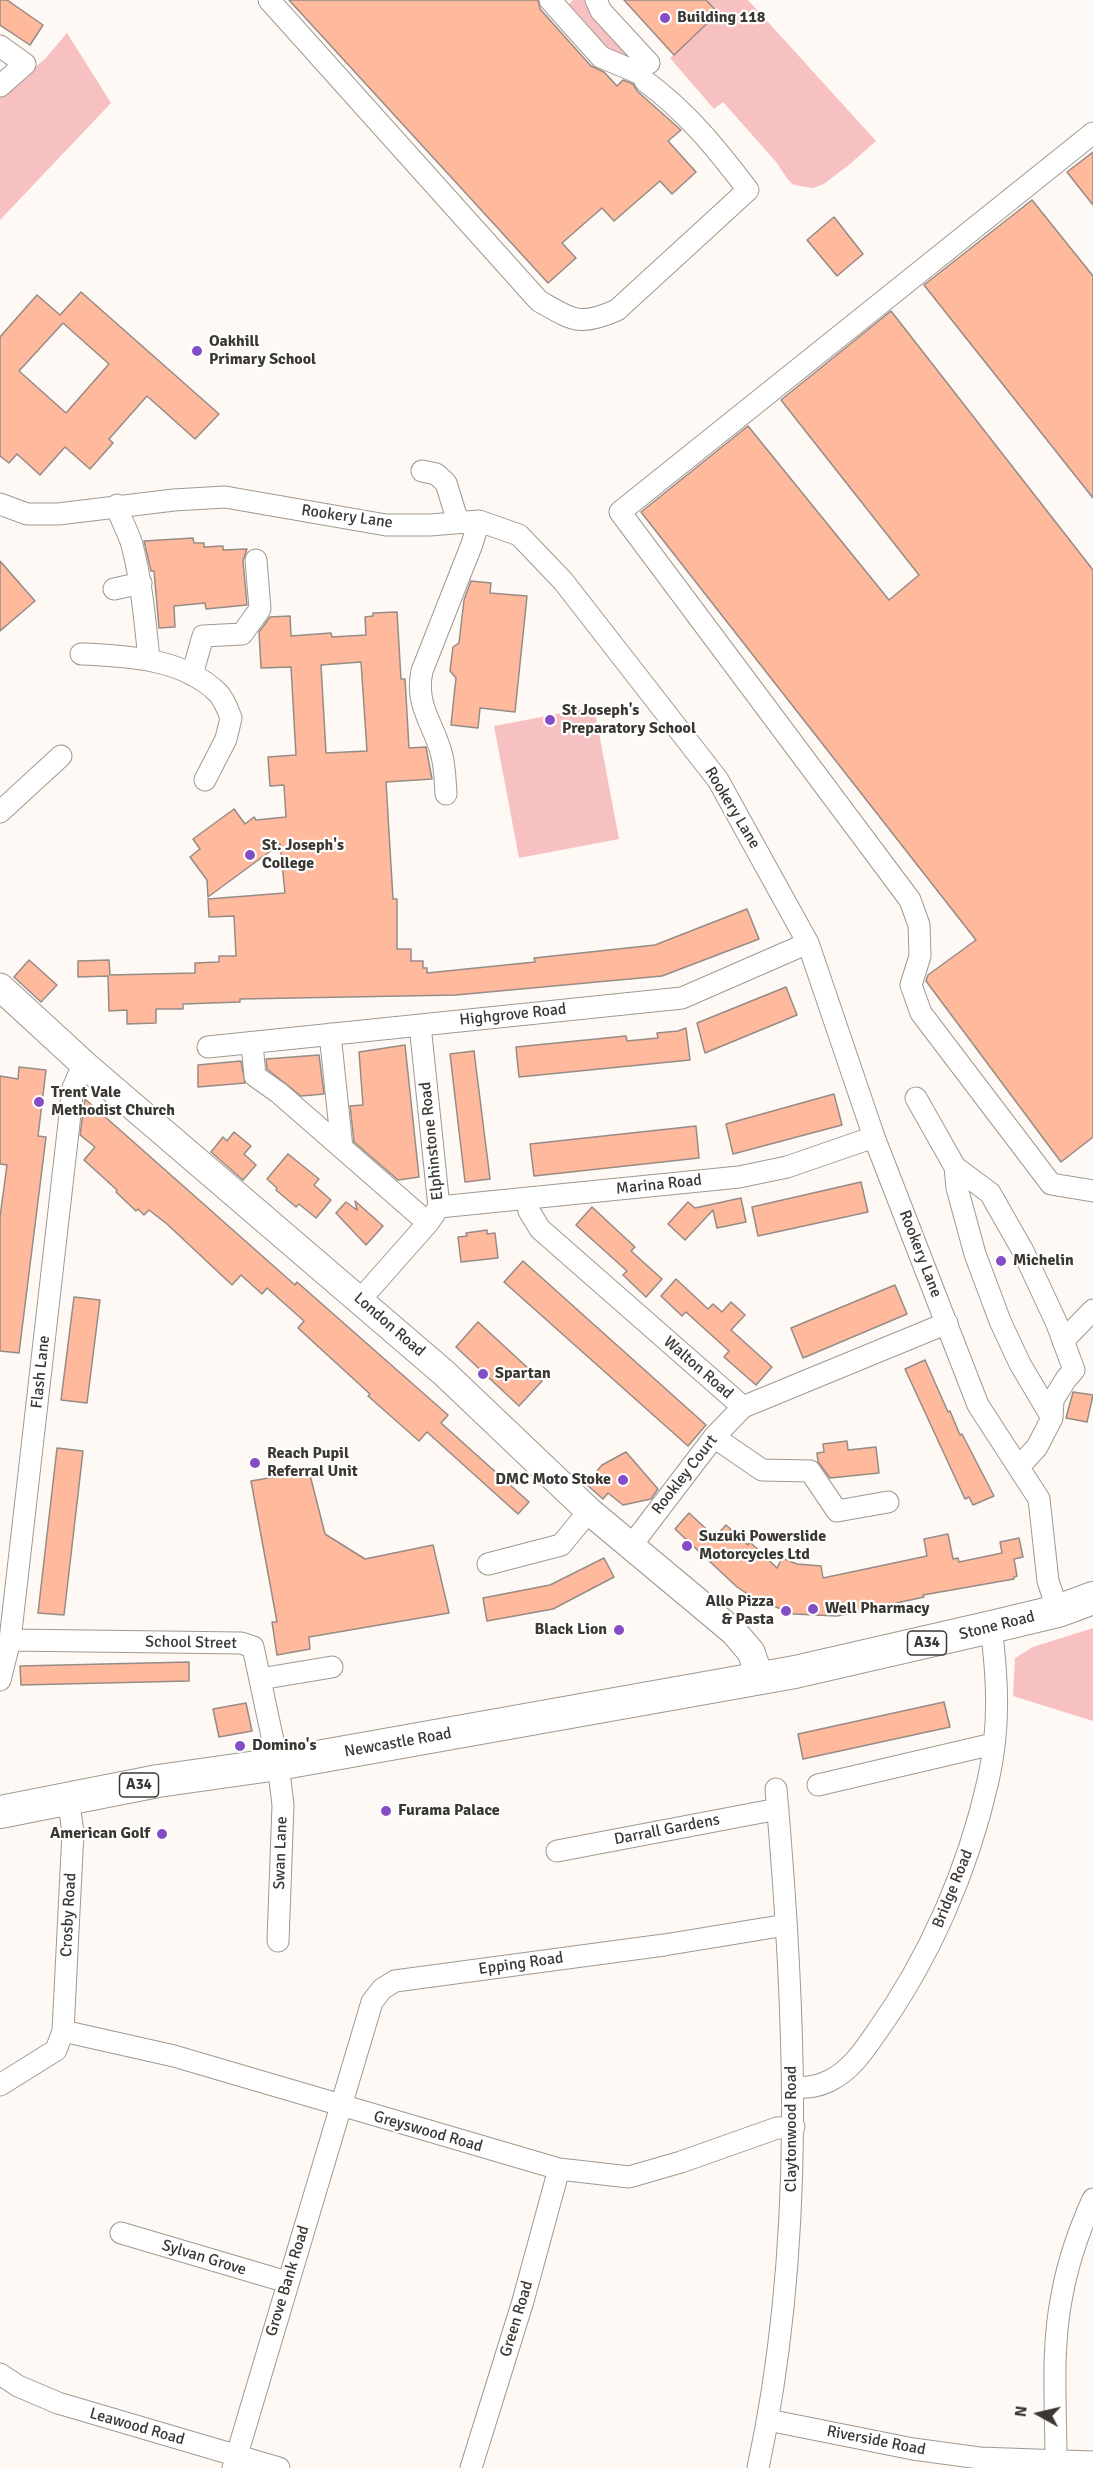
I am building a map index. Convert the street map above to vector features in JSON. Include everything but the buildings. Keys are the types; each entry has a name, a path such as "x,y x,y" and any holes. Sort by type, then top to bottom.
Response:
{"highway":[{"name":"Stone Road","path":"760,1678 991,1628 1058,1611 1093,1598"},
{"name":"Newcastle Road","path":"0,1812 158,1781 278,1764 760,1678"}],"main road":[{"name":"London Road","path":"0,987 86,1066 444,1373 590,1511 734,1632 752,1652 760,1678"}],"street":[{"path":"269,0 539,301 570,319 595,320 617,310 748,190 695,123 647,72 601,11 596,0"},
{"path":"550,0 602,57 647,72"},
{"path":"0,46 25,64 0,86"},
{"path":"1093,133 620,512 910,900 919,925 920,956 910,985 921,1013 1051,1184 1093,1191"},
{"path":"422,471 436,474 446,483 468,521 472,544 422,671 419,686 424,712 442,753 446,794"},
{"name":"Rookery Lane","path":"0,504 27,514 58,514 117,506 225,497 386,525 468,521 519,535 563,581 711,771 808,943 874,1137 978,1405 1039,1499 1048,1581 1058,1611"},
{"path":"117,506 133,545 141,583 149,659"},
{"path":"192,675 202,636 242,634 260,609 256,560"},
{"path":"114,589 141,583"},
{"path":"81,654 149,659 192,675 219,693 231,718 226,739 205,780"},
{"path":"0,812 61,756"},
{"name":"Highgrove Road","path":"208,1047 682,998 808,943"},
{"name":"Elphinstone Road","path":"360,1300 433,1215 420,1025"},
{"path":"330,1034 342,1148"},
{"path":"252,1043 255,1076 279,1093 342,1148 433,1215"},
{"name":"Flash Lane","path":"0,1680 10,1641 73,1088 79,1074 86,1066"},
{"path":"916,1098 955,1167 990,1193 1023,1251 1074,1370 1065,1378 1053,1400 1052,1418 1037,1447 1019,1467"},
{"name":"Marina Road","path":"433,1215 526,1199 739,1177 787,1167 874,1137"},
{"path":"955,1167 957,1188 975,1254 1000,1321 1020,1364 1052,1418"},
{"name":"Walton Road","path":"526,1199 529,1211 540,1228 743,1407 947,1323"},
{"path":"1063,1341 1093,1310"},
{"name":"Rookley Court","path":"630,1546 714,1437 743,1407"},
{"path":"714,1437 762,1470 810,1471 837,1511 888,1502"},
{"path":"488,1564 561,1545 590,1511"},
{"name":"Bridge Road","path":"794,2087 813,2088 831,2081 855,2062 902,1998 941,1920 971,1843 988,1780 999,1706 991,1628"},
{"name":"School Street","path":"10,1641 241,1643 253,1647 278,1764"},
{"path":"260,1678 332,1666"},
{"path":"818,1785 993,1744"},
{"name":"Swan Lane","path":"278,1764 283,1805 278,1941"},
{"name":"Crosby Road","path":"63,2031 73,1832 68,1798"},
{"name":"Claytonwood Road","path":"758,2468 768,2420 789,2261 794,2127 786,1925 777,1799"},
{"name":"Darrall Gardens","path":"557,1851 777,1799"},
{"name":"Epping Road","path":"340,2106 372,2001 382,1989 395,1981 664,1945 786,1925"},
{"path":"0,2085 56,2050 63,2031"},
{"name":"Greyswood Road","path":"63,2031 174,2056 559,2169 629,2177 681,2162 777,2128 794,2127"},
{"name":"Grove Bank Road","path":"235,2462 340,2106"},
{"name":"Green Road","path":"471,2468 523,2301 559,2169"},
{"path":"1056,2461 1055,2363 1061,2296 1077,2235 1093,2199"},
{"name":"Sylvan Grove","path":"121,2233 287,2282"},
{"name":"Leawood Road","path":"0,2374 18,2386 58,2403 235,2462 279,2468"},
{"name":"Riverside Road","path":"768,2420 980,2463 1093,2462"}],"shaded area":[{"path":"573,0 586,0 645,68 609,49 569,4"},
{"path":"748,0 876,141 824,184 813,188 792,184 777,163 723,102 714,109 670,58 718,14 707,1"},
{"path":"67,33 111,103 0,220 0,96 45,59"},
{"path":"594,707 619,839 519,858 494,726"},
{"path":"1093,1628 1093,1721 1013,1696 1015,1658 1033,1647"}],"place":[{"name":"Building 118","path":"665,18"},
{"name":"Oakhill Primary School","path":"197,351"},
{"name":"St Joseph's Preparatory School","path":"550,720"},
{"name":"St. Joseph's College","path":"250,855"},
{"name":"Trent Vale Methodist Church","path":"39,1102"},
{"name":"Michelin","path":"1001,1261"},
{"name":"Spartan","path":"483,1374"},
{"name":"Reach Pupil Referral Unit","path":"255,1463"},
{"name":"DMC Moto Stoke","path":"623,1480"},
{"name":"Suzuki Powerslide Motorcycles Ltd","path":"687,1546"},
{"name":"Well Pharmacy","path":"813,1609"},
{"name":"Allo Pizza & Pasta","path":"786,1611"},
{"name":"Black Lion","path":"619,1630"},
{"name":"Domino's","path":"240,1746"},
{"name":"Furama Palace","path":"386,1811"},
{"name":"American Golf","path":"162,1834"}]}
